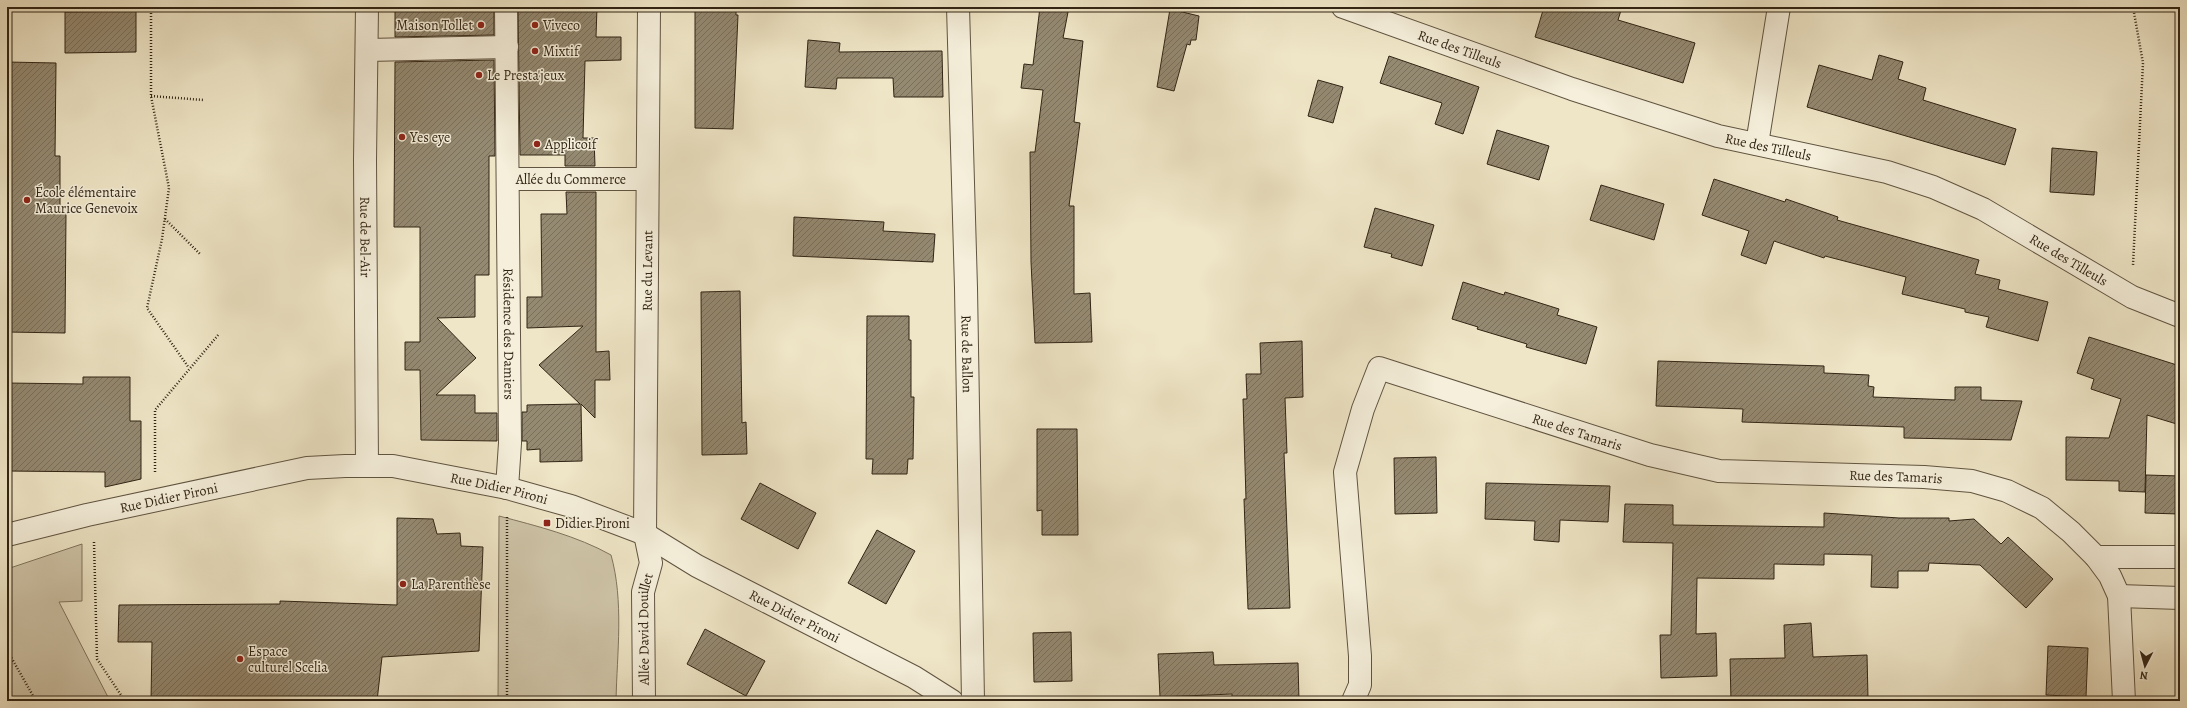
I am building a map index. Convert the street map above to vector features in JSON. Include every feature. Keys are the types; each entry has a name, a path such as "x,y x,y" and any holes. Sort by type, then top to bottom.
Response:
{"street":[{"name":"Rue de Bel-Air","path":"367,7 365,160 368,466"},
{"name":"Allée du Commerce","path":"506,7 508,179 646,178"},
{"name":"Rue du Levant","path":"645,534 646,178 649,7"},
{"name":"Rue de Ballon","path":"958,7 966,288 973,701"},
{"name":"Rue des Tilleuls","path":"1343,7 1572,89 1718,136 1887,172 1933,187 1983,209 2132,297 2180,316"},
{"path":"1758,144 1779,7"},
{"path":"367,50 507,47"},
{"name":"Résidence des Damiers","path":"507,488 510,443 508,179"},
{"name":"Rue des Tamaris","path":"1353,701 1360,685 1360,656 1345,472 1363,409 1379,368 1650,454 1719,471 1830,473 1972,481 2007,491 2042,508 2071,532 2096,557"},
{"name":"Rue Didier Pironi","path":"7,536 93,514 307,468 393,466 507,488 571,506 645,534 697,566 914,677 952,701"},
{"name":"Allée David Douillet","path":"644,701 643,592 651,563 645,534"},
{"path":"2096,557 2180,557"},
{"path":"2096,557 2110,576 2119,596 2124,701"},
{"path":"2119,596 2180,598"}],"path":[{"path":"151,7 151,96 170,188 147,308 188,368"},
{"path":"2132,297 2143,63 2133,7"},
{"path":"151,96 204,100"},
{"path":"165,218 200,254"},
{"path":"155,500 155,410 188,368 219,334"},
{"path":"507,488 507,701"},
{"path":"93,514 97,659 124,701"},
{"path":"7,650 36,701"}],"shaded area":[{"path":"499,516 571,537 611,555 615,573 619,609 616,701 498,701"},
{"path":"82,544 82,601 59,602 110,701 7,701 7,569"}],"building":[{"path":"395,7 494,7 494,35 395,37"},
{"path":"518,7 597,7 596,37 621,37 621,60 585,61 583,138 594,138 595,166 565,166 565,155 520,155"},
{"path":"695,7 736,7 736,15 738,15 733,129 695,128"},
{"path":"1040,7 1069,7 1063,38 1083,41 1074,122 1080,123 1069,206 1074,206 1074,294 1090,293 1092,342 1035,343 1031,262 1030,152 1035,152 1043,90 1021,88 1024,64 1033,65"},
{"path":"1544,7 1622,7 1618,20 1695,43 1683,83 1535,37"},
{"path":"1170,9 1199,16 1196,40 1191,40 1190,45 1187,44 1174,91 1157,87"},
{"path":"136,11 136,52 65,53 65,12"},
{"path":"808,40 840,43 839,52 942,51 943,97 894,97 893,78 837,78 836,89 805,87"},
{"path":"1879,55 1903,62 1898,79 1926,88 1923,100 2016,129 2005,165 1807,107 1819,65 1872,80"},
{"path":"1389,56 1479,87 1463,134 1435,124 1442,103 1380,83"},
{"path":"494,60 495,156 489,156 489,275 475,275 475,317 437,318 476,358 436,395 475,395 475,413 497,413 497,441 421,440 420,370 405,370 405,342 420,342 420,227 394,227 395,62"},
{"path":"7,62 56,63 55,156 60,156 60,214 66,213 65,333 7,332"},
{"path":"1318,80 1343,87 1333,123 1308,116"},
{"path":"1497,130 1549,146 1539,180 1487,164"},
{"path":"2052,148 2097,152 2094,195 2050,192"},
{"path":"1714,179 1785,202 1786,199 1838,217 1837,220 1979,260 1975,274 2000,280 1998,289 2048,302 2038,341 1986,327 1989,317 1965,312 1965,309 1902,294 1906,277 1825,256 1824,258 1774,241 1766,264 1741,255 1749,231 1702,215"},
{"path":"1601,185 1664,204 1654,240 1590,220"},
{"path":"566,192 596,192 596,352 609,351 610,380 595,380 595,418 581,404 582,461 540,462 540,449 527,450 527,441 522,441 522,412 527,412 527,405 580,404 539,365 583,326 527,328 527,297 542,297 541,214 567,214"},
{"path":"1375,208 1434,225 1422,266 1391,257 1392,254 1364,247"},
{"path":"794,217 884,222 883,231 935,234 933,262 793,256"},
{"path":"1463,282 1504,295 1505,292 1559,309 1557,315 1597,327 1586,364 1526,347 1527,344 1477,329 1478,327 1452,319"},
{"path":"740,291 742,423 746,422 747,454 702,455 701,292"},
{"path":"867,316 909,316 909,340 911,340 911,397 914,397 913,459 908,459 907,474 872,474 873,459 866,459"},
{"path":"2089,337 2180,366 2180,425 2147,415 2145,492 2119,491 2119,481 2066,480 2066,437 2109,438 2121,399 2091,389 2094,379 2077,373"},
{"path":"1302,341 1303,397 1285,398 1287,453 1284,453 1290,608 1248,609 1244,499 1246,499 1243,399 1247,399 1246,374 1261,374 1260,343"},
{"path":"1658,361 1824,366 1824,373 1869,375 1868,386 1874,387 1873,397 1955,400 1955,387 1981,387 1981,400 2022,401 2011,440 1904,438 1904,427 1742,422 1743,409 1656,406"},
{"path":"83,377 130,377 130,421 141,421 141,479 105,487 105,472 7,471 7,383 83,384"},
{"path":"1037,429 1077,429 1078,535 1042,535 1042,510 1037,511"},
{"path":"1436,457 1437,513 1395,514 1394,458"},
{"path":"2146,475 2180,476 2180,514 2145,513"},
{"path":"760,483 816,513 798,549 741,519"},
{"path":"1486,483 1610,486 1608,522 1560,520 1559,542 1534,540 1535,521 1485,519"},
{"path":"1625,504 1673,505 1673,525 1824,527 1824,513 1899,518 1949,518 1949,521 1974,519 2001,544 2008,537 2053,579 2026,608 1980,565 1929,563 1928,571 1898,571 1898,588 1871,587 1872,555 1824,554 1824,565 1774,564 1774,579 1697,578 1696,634 1716,633 1717,676 1661,678 1660,635 1671,635 1673,543 1623,542"},
{"path":"397,518 433,519 437,534 460,533 461,546 483,547 479,651 382,657 377,701 151,701 152,642 118,642 119,605 280,604 280,601 397,605"},
{"path":"877,530 915,551 886,604 848,583"},
{"path":"1811,623 1813,657 1867,655 1868,698 1731,701 1730,659 1785,658 1784,625"},
{"path":"705,629 765,661 746,696 687,664"},
{"path":"1071,632 1072,681 1034,682 1033,633"},
{"path":"2048,646 2088,648 2086,697 2046,695"},
{"path":"1213,652 1214,665 1298,663 1299,701 1232,701 1232,694 1160,697 1158,654"}],"place":[{"name":"Maison Tollet","path":"481,25"},
{"name":"Viveco","path":"535,25"},
{"name":"Mixtif","path":"535,51"},
{"name":"Le Presta'jeux","path":"479,75"},
{"name":"Yes eye","path":"402,137"},
{"name":"Applicoif","path":"537,144"},
{"name":"École élémentaire Maurice Genevoix","path":"27,200"},
{"name":"Didier Pironi","path":"547,523"},
{"name":"La Parenthèse","path":"403,584"},
{"name":"Espace culturel Scelia","path":"240,659"}]}
